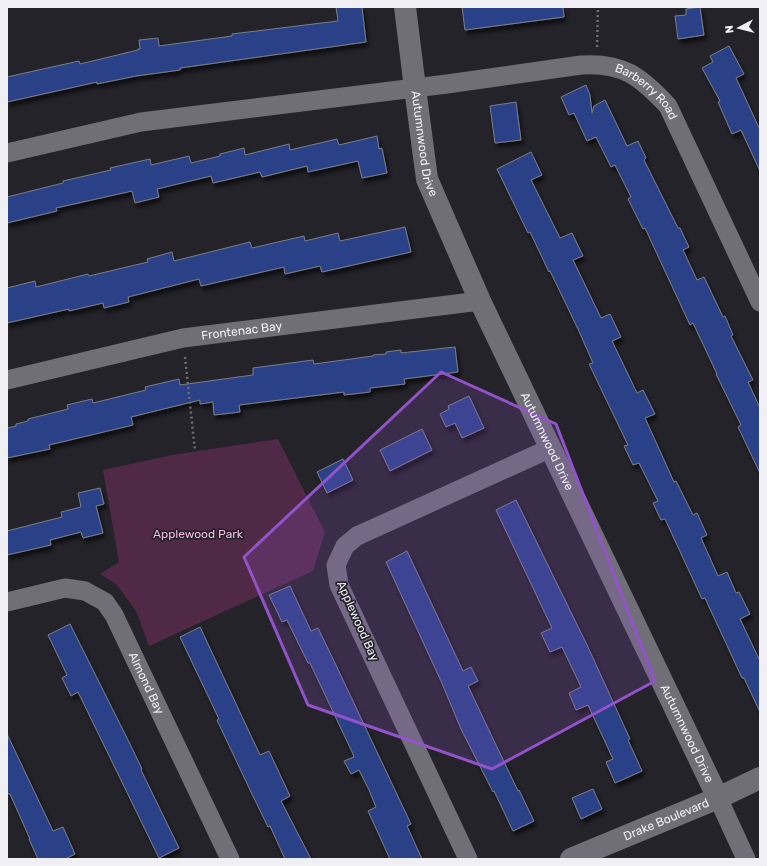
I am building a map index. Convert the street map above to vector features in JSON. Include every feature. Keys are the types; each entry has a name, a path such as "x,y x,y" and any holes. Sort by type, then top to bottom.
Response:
{"street":[{"name":"Autumnwood Drive","path":"405,7 428,178 480,301 746,859"},
{"name":"Barberry Road","path":"415,88 597,64 619,68 638,77 654,90 668,106 760,302"},
{"path":"7,153 141,122 415,88"},
{"name":"Frontenac Bay","path":"7,380 183,338 480,301"},
{"name":"Applewood Bay","path":"468,859 339,585 336,565 345,546 357,536 551,448"},
{"name":"Almond Bay","path":"7,602 64,588 85,591 105,602 114,615 230,859"},
{"name":"Drake Boulevard","path":"571,859 718,798 760,778"}],"path":[{"path":"597,64 598,7"},
{"path":"183,338 196,451"}],"highlighted area":[{"path":"441,372 556,424 655,681 492,769 308,705 244,557"}],"green space":[{"name":"Applewood Park","path":"278,439 325,532 313,571 149,646 136,611 117,585 100,574 119,562 103,470 172,455"}],"building":[{"path":"336,7 362,7 366,42 180,68 180,70 136,76 97,84 97,82 7,102 7,77 79,61 80,64 138,50 140,49 139,40 158,38 159,46 232,36 232,34 338,21"},
{"path":"462,7 563,7 564,17 465,30"},
{"path":"700,7 704,35 678,39 675,16 686,15 686,9"},
{"path":"729,46 744,74 736,78 760,130 760,171 741,130 732,134 718,102 720,101 702,68 713,62 710,56"},
{"path":"586,85 590,95 592,113 594,106 605,100 627,146 638,141 646,158 644,160 689,247 683,250 697,280 704,277 723,317 725,316 733,335 731,336 753,380 748,382 760,408 760,473 738,427 741,425 693,323 690,325 645,228 643,229 628,199 631,197 615,165 611,167 596,137 587,141 574,113 569,115 561,97"},
{"path":"516,102 521,140 495,143 490,106"},
{"path":"377,136 379,149 382,148 387,173 362,178 358,161 308,172 307,166 262,177 260,172 213,183 211,176 157,189 159,197 135,203 132,191 56,208 57,211 7,223 7,197 63,183 63,181 111,170 110,168 150,159 151,165 189,156 191,163 244,148 245,155 289,144 290,150 337,139 339,145"},
{"path":"531,152 542,175 531,180 560,238 572,233 583,256 573,260 601,318 610,314 621,337 612,341 637,393 643,390 655,414 645,418 674,482 676,481 693,515 697,513 707,535 701,538 718,576 727,572 736,593 739,592 750,614 740,619 760,661 760,712 744,678 742,678 705,598 702,599 665,519 661,520 653,503 658,501 639,463 633,465 624,446 628,445 589,364 593,363 578,329 530,232 528,233 497,169"},
{"path":"405,227 411,252 322,272 320,266 285,274 284,267 201,286 199,279 128,297 129,302 104,308 103,303 7,323 7,288 35,281 36,287 88,274 89,276 148,262 147,259 172,252 174,261 250,242 252,248 304,236 305,241 338,233 340,241"},
{"path":"455,347 458,372 404,379 405,384 370,388 370,392 344,395 344,392 239,405 240,412 214,415 213,402 200,404 200,400 131,417 133,425 49,445 50,449 7,458 7,428 28,421 28,419 68,409 67,405 92,399 93,403 146,390 145,387 179,379 180,385 253,375 253,368 313,360 314,364 386,354 386,352 401,350 401,353"},
{"path":"469,396 484,428 462,438 455,423 446,427 440,414 449,409 448,406"},
{"path":"422,429 432,450 390,471 380,450"},
{"path":"343,459 353,480 327,493 317,472"},
{"path":"100,488 104,504 96,506 103,533 83,538 81,532 50,540 51,545 7,555 7,531 62,517 61,512 81,507 78,493"},
{"path":"516,500 587,645 630,739 628,740 642,771 615,783 606,762 613,759 588,705 576,710 569,693 581,687 562,647 550,652 541,633 552,628 496,510"},
{"path":"407,551 463,671 471,667 478,681 468,686 534,821 513,831 494,791 493,792 461,729 441,681 386,562"},
{"path":"290,586 311,631 318,628 334,661 411,824 407,826 422,859 390,859 368,811 376,807 369,790 359,770 351,774 344,761 354,757 353,754 310,663 308,663 287,620 282,622 269,595"},
{"path":"70,624 129,742 179,848 159,858 78,692 71,696 62,678 67,675 48,635"},
{"path":"200,627 260,755 269,751 290,796 281,801 311,859 285,859 270,826 268,827 251,792 217,720 219,719 180,637"},
{"path":"7,734 53,831 63,827 75,854 65,859 38,859 10,794 7,794"},
{"path":"593,789 602,809 581,819 572,798"}]}
